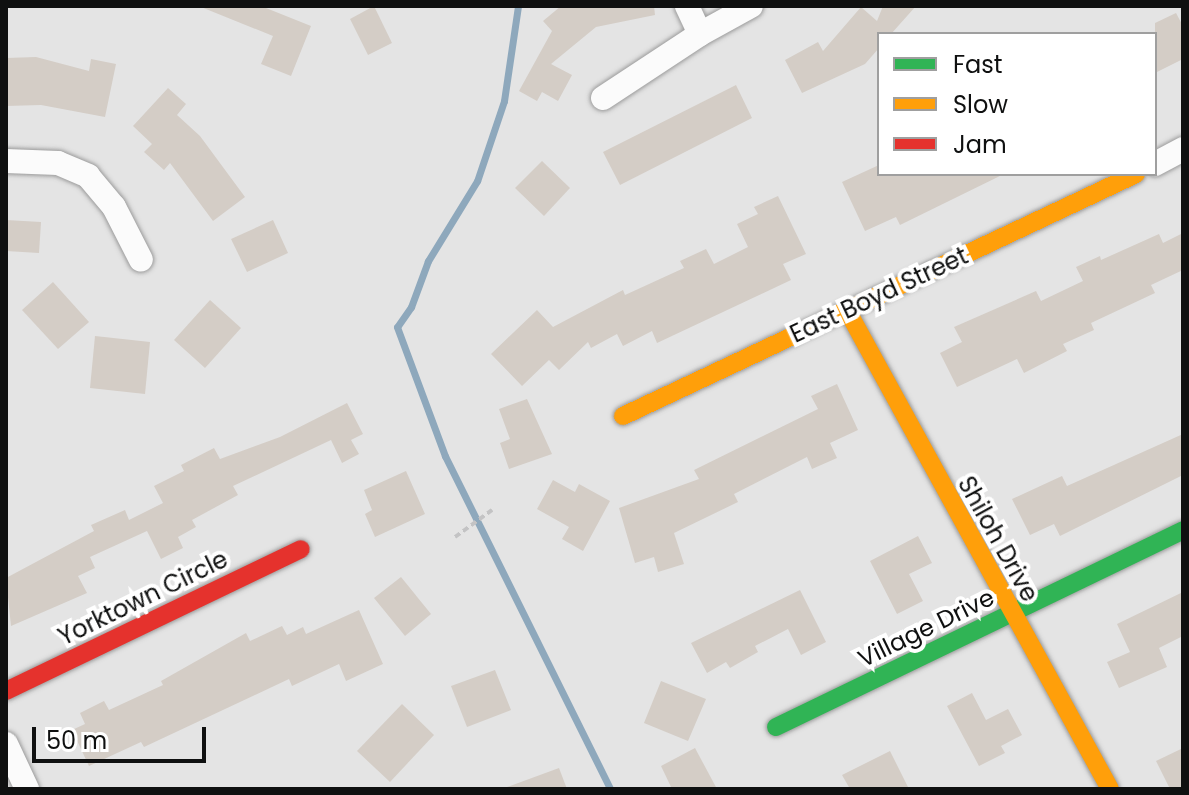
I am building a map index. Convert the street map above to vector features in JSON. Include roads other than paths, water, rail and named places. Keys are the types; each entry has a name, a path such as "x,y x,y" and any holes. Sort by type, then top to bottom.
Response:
{"street":[{"path":"687,6 700,34"},
{"path":"603,98 700,34 751,6"},
{"path":"1157,163 1183,149"},
{"path":"6,161 58,163 88,176 114,207 141,260"},
{"name":"East Boyd Street","path":"623,416 1132,176"},
{"name":"Shiloh Drive","path":"847,310 1110,789"},
{"name":"Village Drive","path":"776,727 1183,530"},
{"name":"Yorktown Circle","path":"6,691 301,549"},
{"path":"6,744 27,789"}],"waterway":[{"path":"518,6 504,101 477,181 428,261 411,307 397,327 445,456 610,789"}]}
